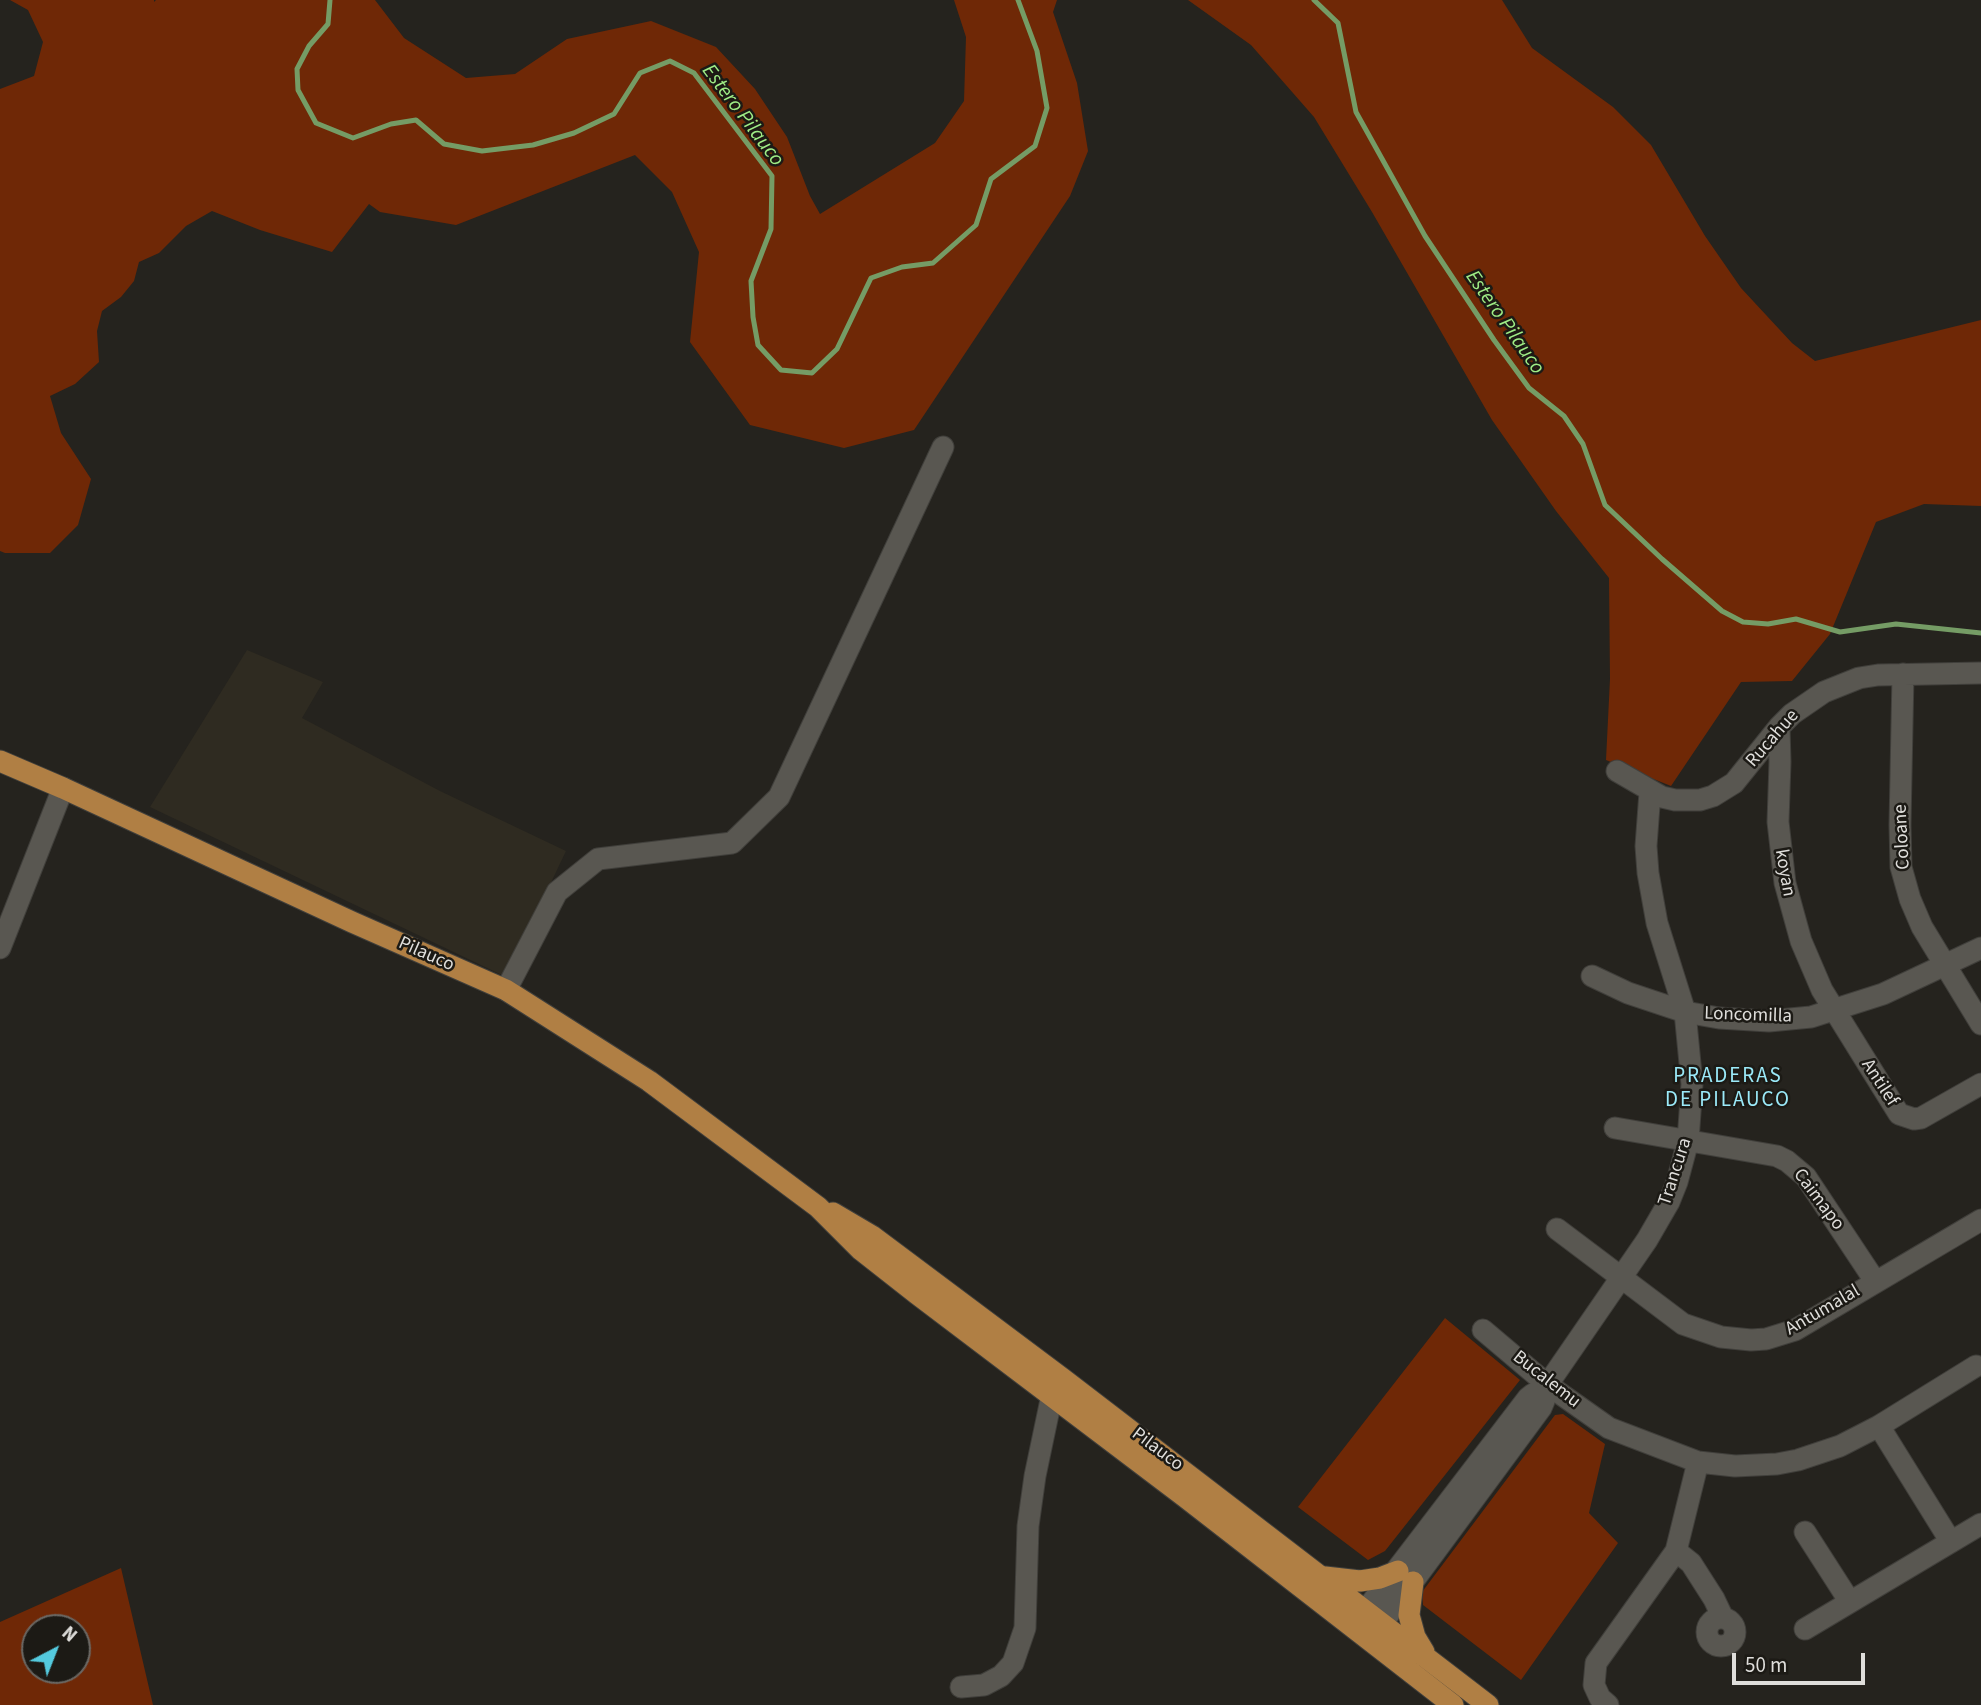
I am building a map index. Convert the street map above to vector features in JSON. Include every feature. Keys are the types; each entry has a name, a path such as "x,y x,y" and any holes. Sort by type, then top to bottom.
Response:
{"main road":[{"name":"Pilauco","path":"0,761 506,990 649,1081 818,1207 870,1257 1052,1395 1368,1625 1436,1663 1488,1705"},
{"name":"Pilauco","path":"818,1207 847,1220 872,1236 1321,1575 1368,1625 1453,1705"},
{"path":"1321,1575 1360,1581 1406,1576 1411,1626 1420,1647 1436,1663"}],"street":[{"path":"506,990 557,892 598,859 732,843 779,797 943,447"},
{"name":"Rucahue","path":"1617,771 1650,792 1675,800 1700,800 1724,790 1743,774 1779,727 1807,702 1841,684 1878,675 1981,673"},
{"name":"Coloane","path":"1903,674 1901,867 1922,927 1981,1024"},
{"name":"koyan","path":"1779,727 1778,822 1784,883 1812,970 1834,1009"},
{"path":"0,948 63,788"},
{"name":"Trancura","path":"1368,1625 1406,1576 1528,1398 1544,1390 1647,1240 1669,1202 1681,1172 1689,1141 1692,1084 1685,1013 1651,898 1646,846 1650,792"},
{"name":"Loncomilla","path":"1592,976 1628,993 1685,1013 1769,1021 1811,1017 1883,994 1981,948"},
{"name":"Antilef","path":"1834,1009 1899,1114 1914,1119 1927,1115 1981,1084"},
{"name":"Caimapo","path":"1615,1128 1777,1156 1798,1168 1875,1281"},
{"name":"Antumalal","path":"1557,1229 1683,1324 1721,1337 1751,1340 1766,1339 1795,1330 1981,1220"},
{"name":"Bucalemu","path":"1483,1330 1544,1390 1609,1428 1698,1462 1724,1465 1756,1466 1798,1460 1840,1447 1976,1366"},
{"path":"961,1687 984,1685 1001,1676 1013,1663 1025,1628 1028,1525 1052,1395"},
{"path":"1879,1426 1951,1542"},
{"path":"1608,1705 1600,1698 1594,1685 1596,1663 1676,1551 1698,1462"},
{"path":"1805,1629 1981,1524"},
{"path":"1805,1532 1850,1602"},
{"path":"1676,1551 1691,1563 1714,1598 1723,1618"}],"shaded area":[{"path":"10,0 375,0 404,38 466,78 515,74 567,39 651,21 716,47 755,89 787,137 810,196 820,214 935,143 964,101 966,37 954,0 1057,0 1053,12 1077,83 1088,151 1070,196 914,430 844,448 750,425 690,342 699,252 672,192 635,155 456,225 380,212 369,204 332,252 260,230 212,211 186,226 159,253 139,262 134,281 121,297 102,311 97,331 99,362 75,384 50,396 61,433 91,479 78,525 50,553 5,553 0,551 0,89 34,76 43,42 28,10"},
{"path":"1188,0 1502,0 1532,48 1613,107 1651,145 1705,236 1741,288 1792,343 1815,361 1981,320 1981,506 1924,504 1876,522 1830,634 1792,681 1741,682 1671,786 1606,760 1610,679 1609,578 1556,511 1492,420 1314,117 1251,45"},
{"path":"247,650 323,682 302,718 440,791 566,851 506,977 150,807"},
{"path":"1445,1318 1520,1380 1385,1551 1368,1560 1298,1507"},
{"path":"1563,1414 1605,1444 1589,1513 1618,1543 1521,1680 1423,1605 1422,1592 1555,1415"},
{"path":"121,1568 153,1705 0,1705 0,1622"}],"waterway":[{"name":"Estero Pilauco","path":"330,0 328,24 309,46 297,69 298,90 316,123 353,138 391,124 416,120 444,144 482,151 533,145 574,133 614,114 640,73 670,61 694,73 772,176 771,229 751,281 758,345 781,370 812,373 837,349 871,278 902,267 933,263 976,225 991,179 1035,146 1047,108 1037,51 1018,0"},
{"name":"Estero Pilauco","path":"1314,0 1338,23 1356,112 1425,236 1529,388 1564,416 1583,444 1605,505 1722,611 1743,622 1768,624 1796,619 1840,632 1896,624 1981,633"}],"district":[{"name":"PRADERAS DE PILAUCO","path":"1728,1089"}]}
